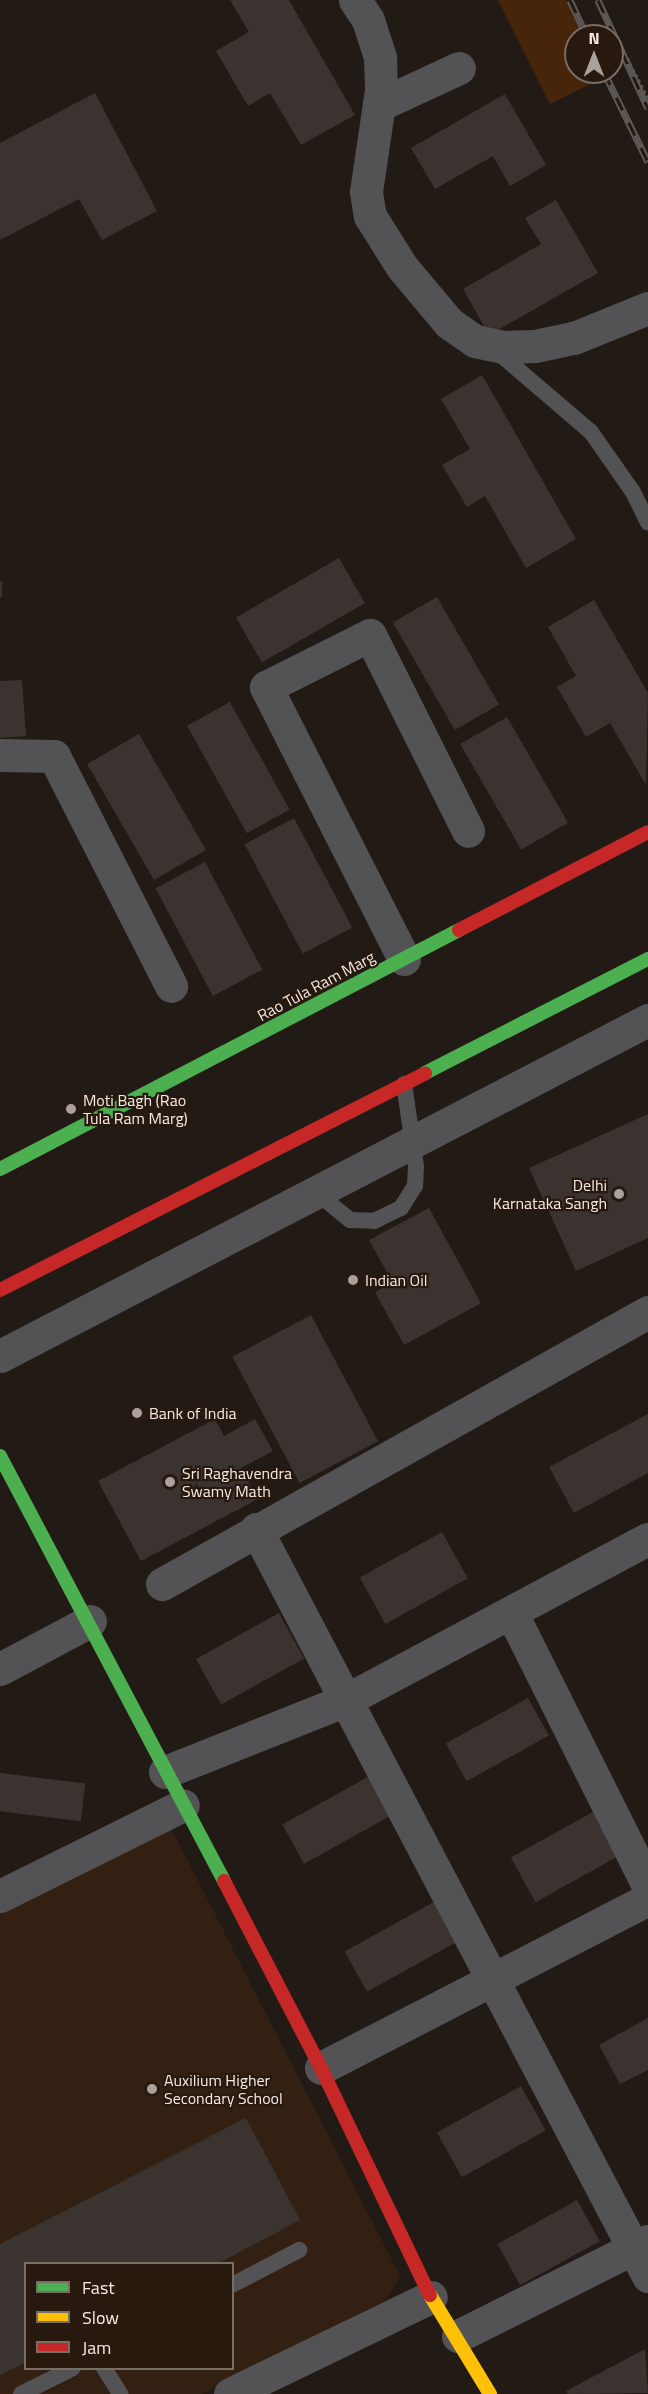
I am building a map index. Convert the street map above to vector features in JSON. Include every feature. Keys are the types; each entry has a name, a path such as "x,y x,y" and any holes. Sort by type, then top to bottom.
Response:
{"main road":[{"name":"Rao Tula Ram Marg","path":"0,1169 648,832"},
{"path":"0,1290 648,960"},
{"path":"0,1456 90,1621 165,1772 321,2068 431,2297 458,2336 490,2394"}],"street":[{"path":"355,0 368,20 380,57 379,105 366,192 370,216 402,267 450,323 475,341 535,346 574,338 648,308"},
{"path":"379,105 459,68"},
{"path":"404,959 266,687 370,635 468,831"},
{"path":"0,755 54,756 171,986"},
{"path":"0,1356 648,1020"},
{"path":"162,1584 256,1529 648,1312"},
{"path":"256,1529 492,1979 643,2255 458,2336"},
{"path":"165,1772 346,1700 648,1539"},
{"path":"511,1612 648,1886"},
{"path":"0,1669 90,1621"},
{"path":"0,1896 183,1805"},
{"path":"321,2068 648,1899"},
{"path":"230,2394 431,2297"}],"lane":[{"path":"487,343 591,432 633,492 648,523"},
{"path":"317,1192 350,1220 374,1221 401,1208 415,1186 415,1142 404,1084"},
{"path":"234,2284 299,2250"},
{"path":"21,2394 68,2370"},
{"path":"105,2370 120,2394"}],"path":[{"path":"597,0 648,100"}],"shaded area":[{"path":"498,0 566,0 578,24 564,24 564,84 590,84 550,104"},
{"name":"Auxilium Higher Secondary School","path":"169,1824 400,2276 387,2299 201,2394 0,2394 0,1914"}],"building":[{"path":"230,0 289,0 355,115 301,145 270,93 248,106 216,51 249,32"},
{"path":"95,93 157,211 102,240 79,199 0,240 0,143"},
{"path":"505,94 546,165 510,186 493,156 435,189 411,148"},
{"path":"556,200 598,273 489,335 463,289 541,244 525,218"},
{"path":"482,375 576,539 526,568 485,496 467,507 442,465 470,449 441,399"},
{"path":"339,558 365,603 262,663 236,618"},
{"path":"0,581 2,581 2,597 0,597"},
{"path":"437,597 499,704 455,730 393,622"},
{"path":"594,600 648,693 646,785 610,723 586,737 557,687 576,676 548,627"},
{"path":"22,680 26,736 0,738 0,681"},
{"path":"230,702 290,810 247,833 187,726"},
{"path":"507,717 568,823 521,850 460,744"},
{"path":"139,734 206,850 154,880 87,764"},
{"path":"294,818 352,927 303,954 245,844"},
{"path":"205,862 262,970 213,996 156,888"},
{"path":"648,1114 648,1238 576,1271 529,1168"},
{"path":"429,1208 481,1303 404,1345 375,1292 393,1283 369,1240"},
{"path":"311,1315 378,1441 300,1483 232,1357"},
{"path":"648,1414 648,1473 574,1513 549,1467"},
{"path":"215,1419 224,1436 255,1419 273,1451 241,1468 258,1499 141,1561 98,1481"},
{"path":"442,1532 468,1578 385,1624 360,1578"},
{"path":"279,1613 304,1658 221,1705 196,1659"},
{"path":"528,1698 549,1736 467,1781 446,1744"},
{"path":"0,1773 85,1783 81,1821 0,1811"},
{"path":"368,1777 390,1816 304,1864 282,1825"},
{"path":"593,1812 618,1857 536,1902 511,1858"},
{"path":"434,1902 456,1942 367,1992 345,1951"},
{"path":"648,2018 648,2070 620,2084 599,2045"},
{"path":"521,2086 546,2131 462,2177 437,2133"},
{"path":"246,2118 300,2220 221,2262 24,2262 24,2363 0,2375 0,2244"},
{"path":"577,2200 600,2241 520,2285 497,2244"},
{"path":"645,2349 648,2393 568,2394 566,2391"}],"railway":[{"path":"570,0 581,24"},
{"path":"598,0 648,108"},
{"path":"610,84 648,162"}],"traffic: fast":[{"path":"0,1169 459,930"},
{"path":"425,1073 648,959"},
{"path":"0,1456 224,1881"}],"traffic: slow":[{"path":"430,2295 490,2394"}],"traffic: jam":[{"path":"459,930 648,832"},
{"path":"0,1290 425,1073"},
{"path":"224,1881 321,2068 430,2295"}],"place":[{"name":"Moti Bagh (Rao Tula Ram Marg)","path":"71,1109"},
{"name":"Delhi Karnataka Sangh","path":"619,1194"},
{"name":"Indian Oil","path":"353,1280"},
{"name":"Bank of India","path":"137,1413"},
{"name":"Sri Raghavendra Swamy Math","path":"170,1482"},
{"name":"Auxilium Higher Secondary School","path":"152,2089"}]}
